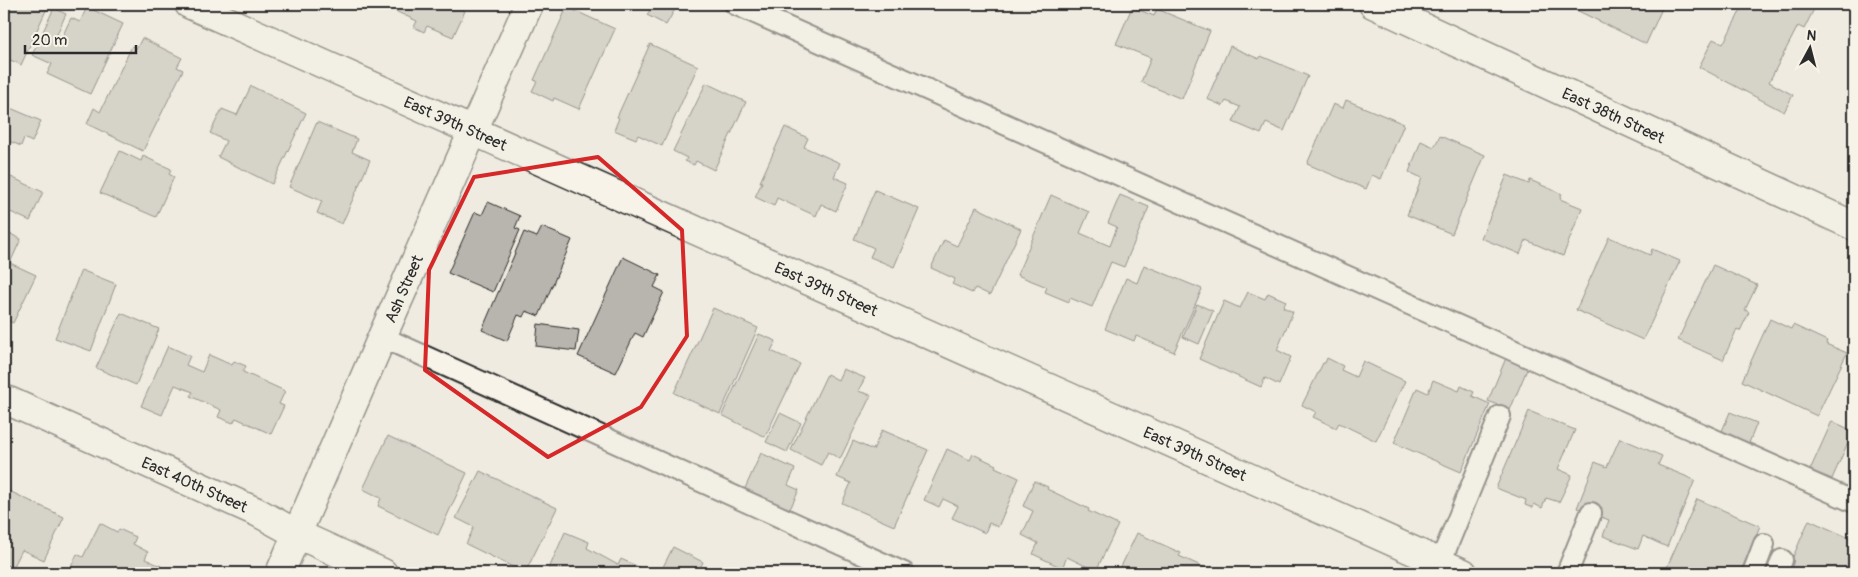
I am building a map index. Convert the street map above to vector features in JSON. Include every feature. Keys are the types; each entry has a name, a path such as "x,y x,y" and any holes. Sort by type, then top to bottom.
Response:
{"street":[{"name":"East 39th Street","path":"189,4 1451,568"},
{"name":"Ash Street","path":"280,573 529,4"},
{"name":"East 38th Street","path":"1390,7 1854,226"},
{"name":"East 40th Street","path":"4,399 257,512 297,534 384,573"}],"lane":[{"path":"735,4 1854,502"},
{"path":"382,337 904,573"},
{"path":"1451,568 1500,416"},
{"path":"1567,573 1591,513"},
{"path":"1753,573 1764,544"}],"highlighted area":[{"path":"598,157 682,230 687,336 641,407 548,457 425,370 429,270 474,177"}],"building":[{"path":"4,4 43,4 48,6 21,65 4,57"},
{"path":"343,4 359,4 357,10"},
{"path":"399,4 453,4 465,11 453,37 427,26 424,32 414,27 417,21 395,11"},
{"path":"654,4 678,4 666,25 647,15"},
{"path":"1571,4 1664,4 1646,44 1570,7"},
{"path":"1744,4 1804,4 1814,9 1804,29 1798,26 1769,82 1793,95 1784,112 1699,67 1713,39 1723,44"},
{"path":"87,7 123,24 90,94 47,74 52,64 32,55 54,8 66,14 57,34 62,37 71,18 80,22"},
{"path":"567,7 615,29 579,109 554,98 553,101 532,91 537,81 534,80"},
{"path":"1132,7 1154,16 1157,9 1210,31 1182,99 1141,82 1151,58 1116,44"},
{"path":"142,38 182,58 177,67 183,70 143,151 87,124 94,108 100,112 132,46 137,48"},
{"path":"650,44 698,66 662,146 638,135 636,139 614,130 619,118 617,117"},
{"path":"1230,46 1259,59 1261,56 1308,76 1284,131 1266,123 1261,134 1233,122 1240,107 1226,101 1223,106 1207,99"},
{"path":"706,83 746,102 714,170 696,161 694,165 685,161 687,158 673,151"},
{"path":"251,86 306,113 272,184 218,157 226,141 210,133 222,109 237,115"},
{"path":"1346,100 1404,124 1381,179 1372,175 1366,189 1307,164 1333,104 1343,108"},
{"path":"8,107 41,121 32,142 24,138 21,146 4,139 4,118"},
{"path":"317,122 357,139 352,152 370,160 342,224 317,213 322,201 289,187"},
{"path":"785,127 808,138 804,147 840,163 834,177 848,183 836,211 821,204 816,216 777,198 774,206 755,197"},
{"path":"1440,136 1485,155 1452,234 1407,215 1422,178 1409,172 1421,141 1434,147"},
{"path":"120,151 141,161 143,156 171,169 169,174 174,177 156,217 100,193"},
{"path":"1507,175 1529,184 1530,180 1562,194 1560,199 1582,208 1563,256 1526,240 1520,254 1481,238"},
{"path":"11,177 43,192 30,221 4,209 4,193"},
{"path":"875,190 919,209 894,267 870,257 874,248 854,239"},
{"path":"1051,195 1089,212 1080,233 1110,246 1117,227 1108,223 1120,195 1149,207 1124,267 1111,262 1092,307 1070,298 1069,302 1045,292 1047,287 1017,275"},
{"path":"488,202 520,216 515,228 520,230 493,292 448,273 475,212 482,215"},
{"path":"976,207 1021,229 990,295 975,288 972,293 952,284 955,279 931,268 944,240 957,246"},
{"path":"542,227 572,240 539,316 526,311 523,317 518,315 507,341 482,330 524,232 537,237"},
{"path":"4,231 21,239 10,263 36,275 13,323 4,319"},
{"path":"1609,237 1650,255 1652,249 1680,261 1643,340 1576,310"},
{"path":"623,257 660,275 654,287 664,292 643,337 635,333 616,373 578,356"},
{"path":"1144,265 1202,289 1174,352 1136,336 1134,341 1105,329 1126,278 1137,283"},
{"path":"1713,265 1757,285 1745,310 1749,312 1740,331 1737,329 1723,360 1678,340"},
{"path":"81,270 116,284 91,351 55,338"},
{"path":"1248,292 1265,299 1268,293 1286,301 1283,307 1293,312 1277,350 1291,357 1279,385 1265,378 1261,387 1199,359 1224,301 1240,308"},
{"path":"1197,304 1213,311 1199,344 1183,337"},
{"path":"713,308 758,328 720,414 674,393"},
{"path":"121,313 159,329 136,385 96,368"},
{"path":"1770,319 1791,329 1793,325 1827,341 1826,344 1847,353 1817,416 1742,381"},
{"path":"538,324 579,330 576,351 536,346"},
{"path":"759,334 776,341 771,351 800,364 765,437 722,415"},
{"path":"168,346 190,356 186,365 202,372 209,355 232,365 234,361 246,366 243,372 285,391 279,404 284,406 271,434 236,418 233,423 218,417 221,410 190,396 193,392 175,385 162,415 141,406"},
{"path":"1327,358 1343,366 1341,370 1356,377 1363,361 1405,381 1376,441 1339,423 1336,428 1313,417 1316,412 1302,405"},
{"path":"1506,358 1528,367 1510,410 1488,401"},
{"path":"843,369 865,378 858,391 871,395 840,459 828,452 821,465 791,450 827,374 838,380"},
{"path":"1433,380 1459,391 1461,386 1474,392 1472,396 1490,404 1461,472 1394,443 1417,388 1428,393"},
{"path":"1529,411 1575,430 1558,469 1572,475 1559,502 1546,498 1542,508 1534,504 1533,508 1525,505 1526,500 1496,488"},
{"path":"1730,412 1757,423 1749,443 1722,431"},
{"path":"780,413 801,423 787,452 766,442"},
{"path":"1832,421 1853,431 1832,479 1810,470"},
{"path":"882,430 928,450 894,526 842,503 851,483 837,477 853,441 873,450"},
{"path":"388,436 467,473 438,535 378,506 381,498 363,489"},
{"path":"1620,438 1662,456 1658,465 1695,480 1667,547 1643,536 1638,549 1603,536 1609,520 1577,508 1595,462 1607,467"},
{"path":"947,449 970,460 973,454 1019,478 998,527 989,523 985,533 952,518 958,506 943,499 939,507 924,500"},
{"path":"761,453 795,469 788,485 799,490 790,509 780,505 777,511 742,495"},
{"path":"480,471 557,508 525,573 466,544 474,527 456,518"},
{"path":"1034,481 1089,509 1088,511 1118,525 1096,571 1067,557 1062,568 1033,554 1038,543 1022,535 1033,511 1023,506"},
{"path":"5,489 64,517 44,560 22,550 13,568 4,564"},
{"path":"1697,499 1760,526 1740,573 1682,573 1667,567"},
{"path":"1809,520 1854,540 1854,557 1847,573 1786,573"},
{"path":"100,523 117,532 119,529 136,537 133,544 148,552 145,559 161,566 157,573 76,573 77,570 71,567 77,554 83,557"},
{"path":"565,532 589,542 587,548 618,565 621,559 643,569 641,573 547,573"},
{"path":"1137,533 1181,553 1179,556 1210,570 1209,573 1118,573"},
{"path":"673,547 703,562 698,573 660,573"}]}
